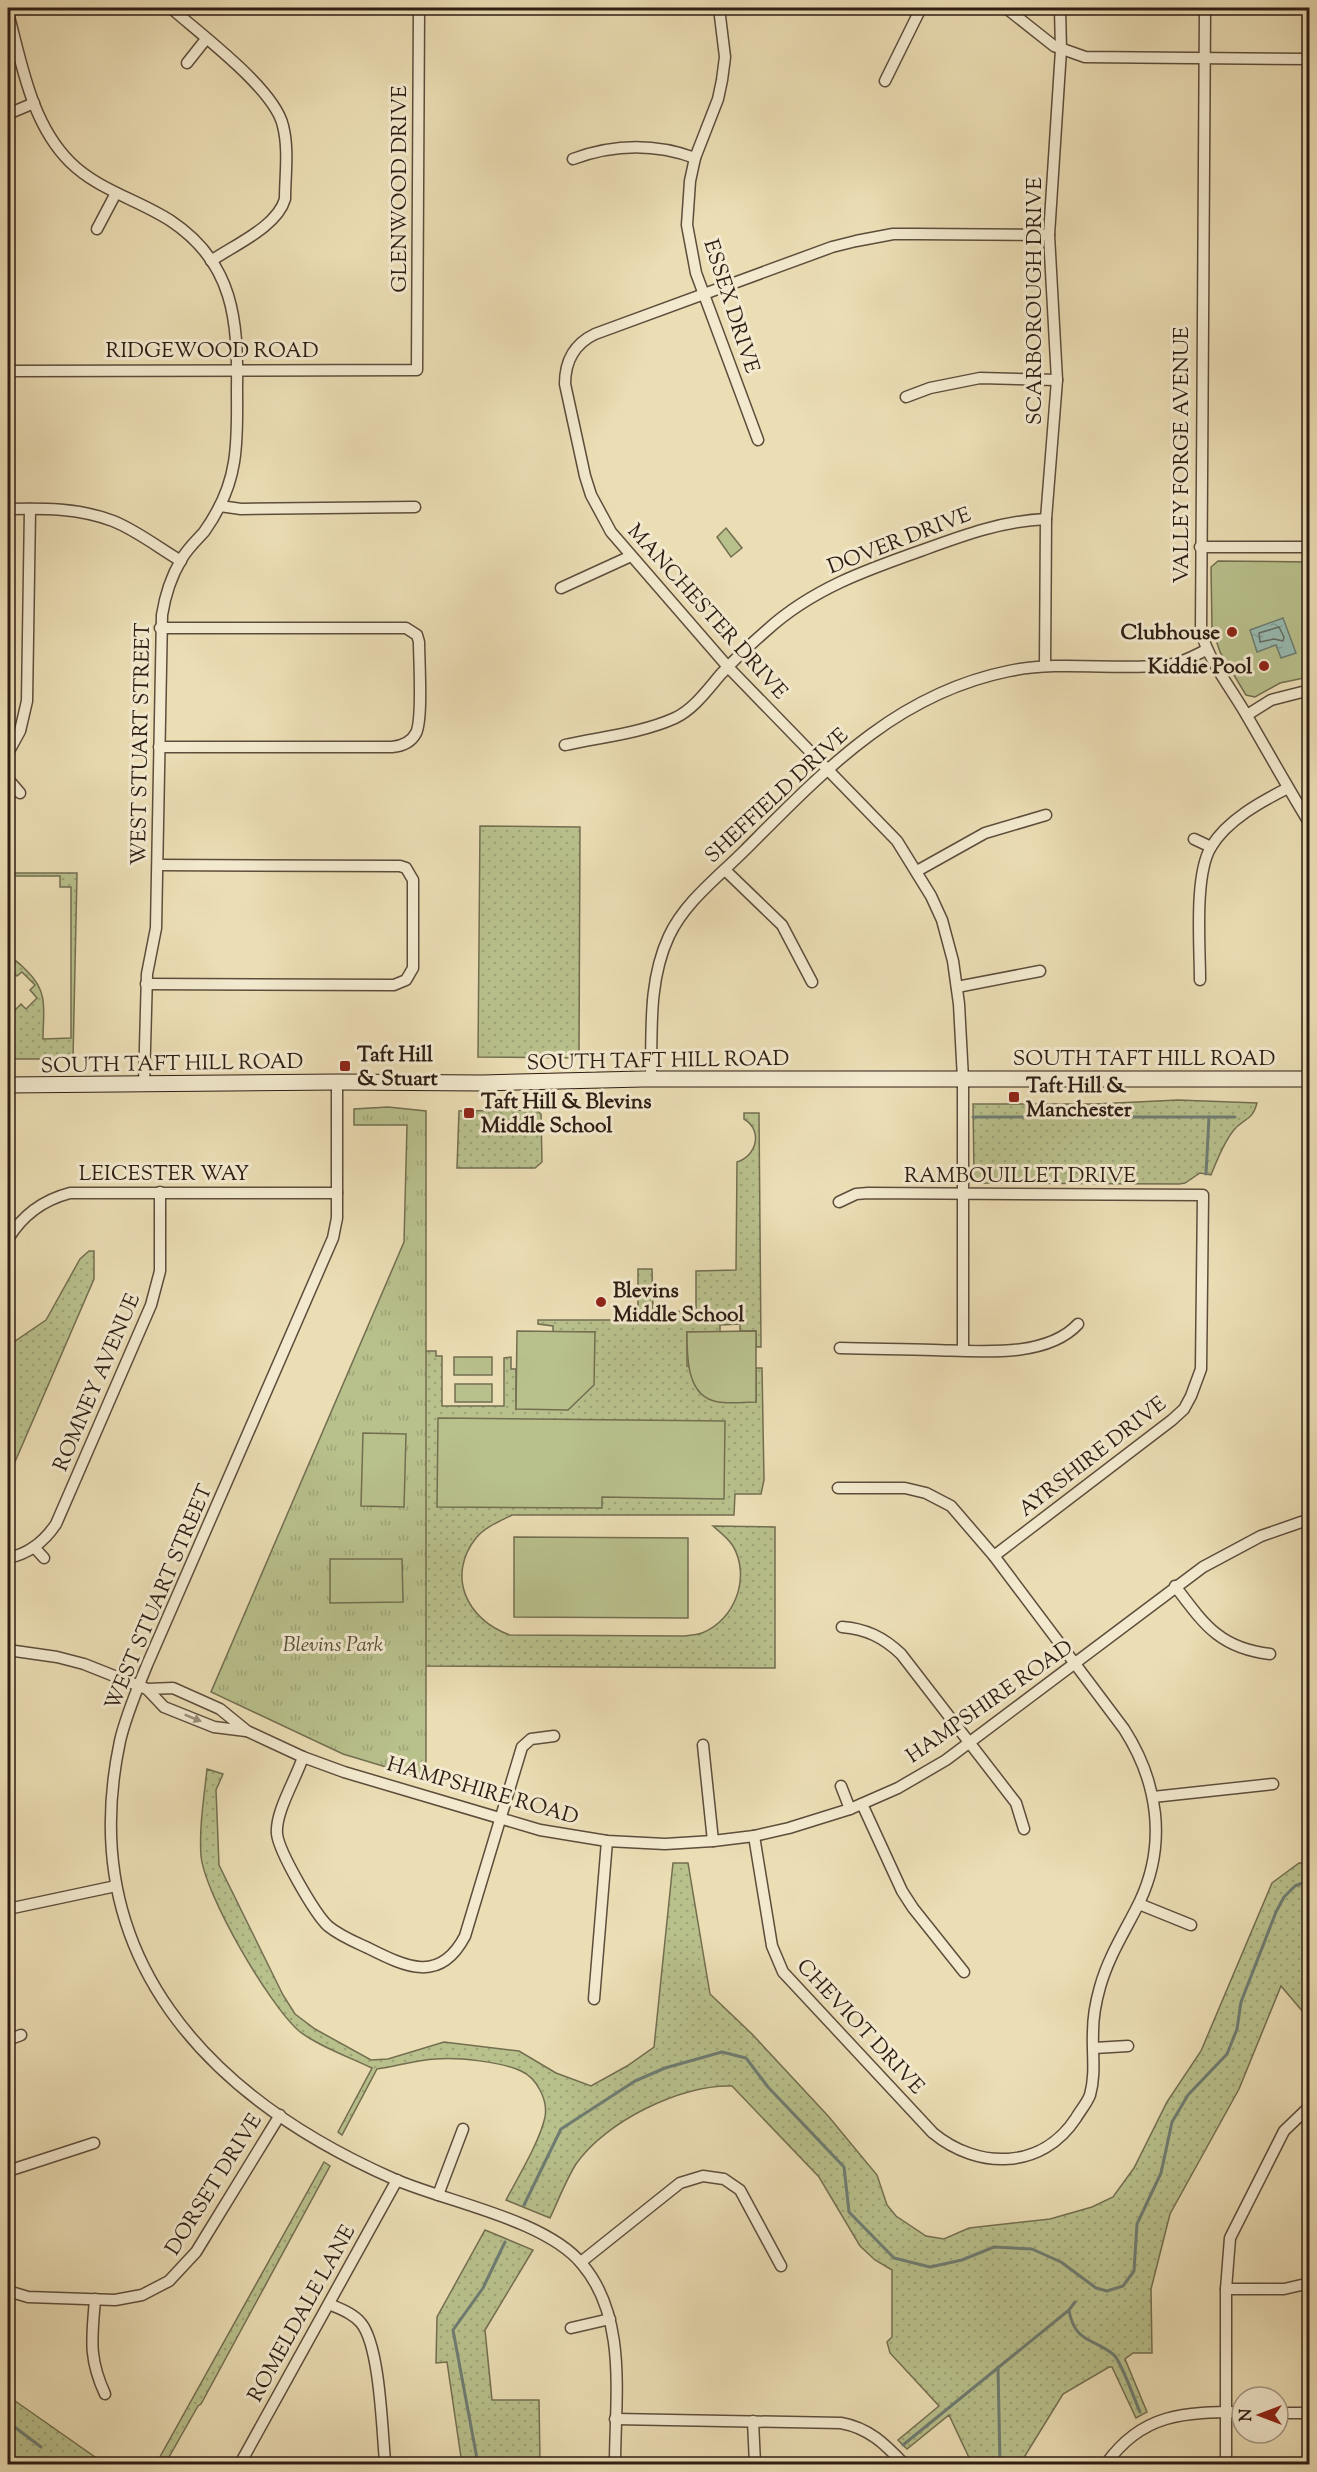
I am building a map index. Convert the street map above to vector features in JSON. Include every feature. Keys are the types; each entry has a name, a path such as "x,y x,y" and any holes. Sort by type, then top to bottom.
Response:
{"main road":[{"name":"SOUTH TAFT HILL ROAD","path":"8,1085 482,1083 651,1079 1310,1079"}],"street":[{"path":"171,8 247,76 272,102 281,120 285,139 285,199 282,208 270,222 211,261"},
{"name":"GLENWOOD DRIVE","path":"417,370 419,8"},
{"name":"ESSEX DRIVE","path":"719,8 725,57 722,80 718,99 695,158 690,181 687,225 690,246 704,294 759,441"},
{"path":"885,81 921,8"},
{"path":"1006,8 1043,39 1062,50 1085,57 1310,59"},
{"name":"SCARBOROUGH DRIVE","path":"1045,666 1046,519 1057,380 1049,235 1062,50 1060,8"},
{"name":"VALLEY FORGE AVENUE","path":"1205,8 1201,632 1206,650 1247,715 1310,824"},
{"name":"WEST STUART STREET","path":"8,13 34,103 49,137 70,162 83,173 172,222 188,234 211,261 228,294 234,313 237,369 234,462 231,477 220,506 180,561 167,593 160,627 156,928 146,984 144,1084"},
{"path":"187,63 206,39"},
{"path":"8,114 34,103"},
{"path":"573,159 602,150 624,147 658,148 695,158"},
{"path":"97,229 116,193"},
{"name":"MANCHESTER DRIVE","path":"963,1350 963,1079 957,987 948,938 931,896 897,841 728,667 631,556 601,515 585,476 565,384 568,362 580,344 595,334 832,247 873,237 916,234 1049,235"},
{"name":"RIDGEWOOD ROAD","path":"8,371 417,370"},
{"path":"906,397 930,388 980,378 1057,380"},
{"path":"220,506 242,509 415,507"},
{"path":"8,509 80,512 115,522 180,561"},
{"path":"8,753 20,731 27,701 30,509"},
{"name":"DOVER DRIVE","path":"565,745 640,729 678,717 778,620 831,585 860,572 987,527 1014,521 1046,519"},
{"path":"1200,547 1310,547"},
{"path":"561,588 631,556"},
{"path":"159,747 392,747 405,744 412,740 418,725 419,642 417,635 406,628 160,627"},
{"name":"SHEFFIELD DRIVE","path":"651,1079 655,980 660,959 681,916 827,768 879,727 933,696 980,678 1010,670 1045,666 1168,665 1206,650"},
{"path":"1247,715 1271,700 1310,690"},
{"path":"8,779 20,793"},
{"path":"1200,980 1200,901 1203,869 1211,847 1231,825 1261,802 1288,788"},
{"path":"917,872 985,833 1046,815"},
{"path":"1194,839 1211,847"},
{"path":"146,984 394,985 406,980 412,969 413,880 406,868 400,866 158,865"},
{"path":"725,870 782,925 812,982"},
{"path":"957,987 1040,971"},
{"name":"WEST STUART STREET","path":"338,1082 337,1218 327,1256 121,1737 111,1798 111,1845 116,1886 142,1963 170,2013 207,2057 237,2083 280,2115 352,2159 397,2180 524,2226 558,2243 581,2262 598,2286 610,2319 615,2357 615,2464"},
{"name":"LEICESTER WAY","path":"8,1239 14,1228 35,1209 63,1195 84,1191 337,1193"},
{"name":"ROMNEY AVENUE","path":"8,1558 34,1547 50,1533 56,1524 151,1305 160,1271 160,1192"},
{"name":"RAMBOUILLET DRIVE","path":"839,1202 856,1194 868,1193 1203,1195"},
{"name":"AYRSHIRE DRIVE","path":"994,1556 1172,1420 1188,1402 1198,1382 1203,1354 1203,1195"},
{"path":"840,1348 1004,1350 1036,1346 1070,1333 1078,1324"},
{"path":"838,1488 905,1488 926,1493 957,1512 994,1556 1134,1745 1154,1797 1157,1832 1155,1850 1148,1882 1139,1904 1106,1966 1095,2008 1093,2032 1094,2048 1128,2046"},
{"name":"HAMPSHIRE ROAD","path":"8,1650 57,1657 84,1664 143,1687 173,1688 220,1709 247,1731 303,1757 344,1772 540,1830 607,1841 665,1844 713,1841 754,1836 789,1828 850,1809 898,1788 946,1760 1076,1664 1175,1586 1235,1549 1261,1536 1310,1519"},
{"path":"34,1547 44,1558"},
{"path":"1175,1586 1200,1620 1224,1641 1251,1652 1270,1654"},
{"path":"842,1627 869,1632 891,1644 901,1654 1016,1803 1024,1829"},
{"name":"HAMPSHIRE ROAD","path":"143,1687 164,1707 214,1727 247,1731"},
{"path":"303,1757 277,1824 277,1837 283,1853 317,1912 329,1926 340,1934 412,1968 435,1966 459,1948 465,1936 522,1747 531,1739 554,1736"},
{"path":"703,1745 713,1841"},
{"path":"1154,1797 1273,1784"},
{"path":"841,1786 850,1809"},
{"path":"862,1804 902,1891 964,1972"},
{"name":"CHEVIOT DRIVE","path":"754,1836 772,1946 783,1972 933,2133 960,2151 975,2157 995,2160 1020,2157 1049,2145 1067,2129 1089,2098 1094,2076 1094,2048"},
{"path":"594,1999 607,1841"},
{"path":"8,1909 116,1886"},
{"path":"1139,1904 1191,1925"},
{"path":"8,2040 21,2035"},
{"path":"1226,2464 1227,2253 1234,2227 1284,2132 1310,2106"},
{"name":"DORSET DRIVE","path":"8,2291 28,2297 115,2300 142,2295 162,2286 180,2272 196,2252 280,2115"},
{"path":"438,2195 463,2129"},
{"path":"8,2171 94,2143"},
{"path":"581,2262 680,2183 703,2175 724,2179 740,2190 781,2266"},
{"name":"ROMELDALE LANE","path":"240,2464 397,2180"},
{"path":"1226,2289 1284,2289 1310,2283"},
{"path":"95,2299 91,2346 93,2362 105,2394"},
{"path":"329,2304 362,2323 370,2342 385,2461"},
{"path":"571,2328 610,2319"},
{"path":"1106,2464 1130,2438 1159,2420 1193,2412 1230,2412"},
{"path":"1290,2413 1310,2413"},
{"path":"615,2419 841,2423 856,2426 870,2433 903,2464"},
{"path":"753,2421 755,2464"}],"green space":[{"path":"726,528 742,548 731,557 717,537"},
{"path":"1218,561 1309,562 1309,677 1280,683 1255,697 1246,695 1220,652 1212,628 1211,567"},
{"path":"480,826 580,827 579,1058 478,1057"},
{"path":"8,873 77,873 73,1059 8,1059 8,1017 21,1004 26,1009 37,998 30,990 35,985 22,972 17,976 8,968 9,957 24,968 39,987 44,1011 43,1039 71,1038 71,887 60,887 60,876 8,876"},
{"path":"1178,1100 1257,1103 1253,1114 1229,1136 1211,1175 1200,1173 1185,1183 1179,1184 982,1183 974,1177 973,1104 1095,1104"},
{"name":"Blevins Park","path":"388,1107 426,1111 426,1779 343,1754 211,1692 404,1242 407,1125 354,1125 354,1109"},
{"path":"536,1110 541,1114 542,1162 535,1168 457,1168 459,1111"},
{"path":"744,1113 759,1113 761,1347 756,1347 756,1331 740,1331 740,1324 720,1325 720,1332 687,1332 687,1366 756,1402 756,1368 762,1368 764,1480 761,1494 735,1494 734,1515 512,1515 488,1527 476,1538 467,1552 462,1581 472,1608 482,1619 510,1635 684,1636 698,1634 714,1627 723,1618 737,1596 740,1584 738,1558 733,1546 713,1526 775,1527 775,1668 420,1666 419,1351 436,1351 436,1356 442,1356 442,1406 504,1406 504,1358 511,1357 511,1369 516,1369 516,1409 595,1332 553,1332 553,1326 538,1324 538,1320 638,1320 638,1269 652,1269 653,1312 696,1311 696,1271 736,1270 737,1162 749,1154 755,1142 754,1130 744,1119"},
{"path":"89,1251 94,1251 94,1279 8,1478 8,1346 46,1320 80,1259"},
{"path":"517,1331 595,1332 594,1385 568,1410 516,1409"},
{"path":"756,1331 756,1402 732,1403 707,1399 694,1384 690,1374 687,1332"},
{"path":"454,1357 492,1357 492,1375 454,1375"},
{"path":"455,1384 492,1384 492,1402 455,1402"},
{"path":"438,1418 725,1421 724,1499 602,1497 602,1508 437,1507"},
{"path":"363,1433 406,1434 404,1507 361,1506"},
{"path":"514,1537 688,1538 688,1618 514,1617"},
{"path":"330,1559 402,1559 403,1602 330,1603"},
{"path":"207,1769 223,1774 216,1790 219,1865 283,1995 295,2014 315,2029 371,2060 388,2059 444,2042 519,2051 556,2073 591,2086 627,2066 654,2047 673,1863 688,1863 710,1994 752,2034 829,2117 877,2175 887,2205 896,2216 926,2236 944,2239 969,2228 1050,2219 1092,2207 1113,2197 1134,2168 1167,2102 1201,2051 1272,1883 1299,1863 1309,1863 1309,2019 1281,1986 1239,2089 1170,2214 1151,2289 1152,2353 1133,2353 1125,2359 1147,2412 1136,2418 1112,2367 1109,2367 1063,2394 1020,2464 972,2464 949,2415 907,2449 898,2440 939,2406 890,2353 887,2342 892,2337 892,2270 875,2260 860,2246 819,2177 732,2086 690,2091 668,2099 646,2108 605,2134 576,2164 550,2218 506,2200 534,2148 545,2117 545,2104 540,2090 527,2074 521,2071 491,2063 445,2059 377,2069 342,2135 338,2132 372,2068 324,2046 299,2031 286,2018 240,1948 214,1896 201,1856 201,1823"},
{"path":"324,2162 330,2166 201,2404 165,2464 156,2464"},
{"path":"485,2230 533,2250 485,2330 492,2400 539,2400 540,2463 597,2464 462,2464 447,2362 436,2363 437,2317"},
{"path":"8,2396 105,2464 8,2464"}],"water":[{"path":"1283,618 1296,653 1281,658 1276,645 1257,652 1250,630"}],"waterway":[{"path":"973,1117 1209,1117"},
{"path":"1206,1174 1209,1117 1235,1117"},
{"path":"524,2205 561,2129 635,2081 665,2068 722,2052 746,2058 768,2087 844,2167 849,2212 894,2258 930,2267 962,2260 994,2247 1032,2249 1061,2262 1096,2288 1107,2291 1123,2286 1134,2271 1137,2224 1161,2173 1172,2122 1188,2095 1227,2054 1237,2029 1241,2002 1284,1897 1295,1886 1310,1880"},
{"path":"478,2464 453,2330 483,2288 505,2242"},
{"path":"903,2445 1069,2310 1075,2302"},
{"path":"1069,2311 1072,2322 1081,2335 1106,2349 1117,2359 1140,2412"},
{"path":"998,2367 1000,2464"},
{"path":"8,2422 41,2447"}],"place":[{"name":"Clubhouse","path":"1232,632"},
{"name":"Kiddie Pool","path":"1264,666"},
{"name":"Taft Hill & Stuart","path":"345,1066"},
{"name":"Taft Hill & Manchester","path":"1014,1097"},
{"name":"Taft Hill & Blevins Middle School","path":"469,1113"},
{"name":"Blevins Middle School","path":"601,1302"}]}
